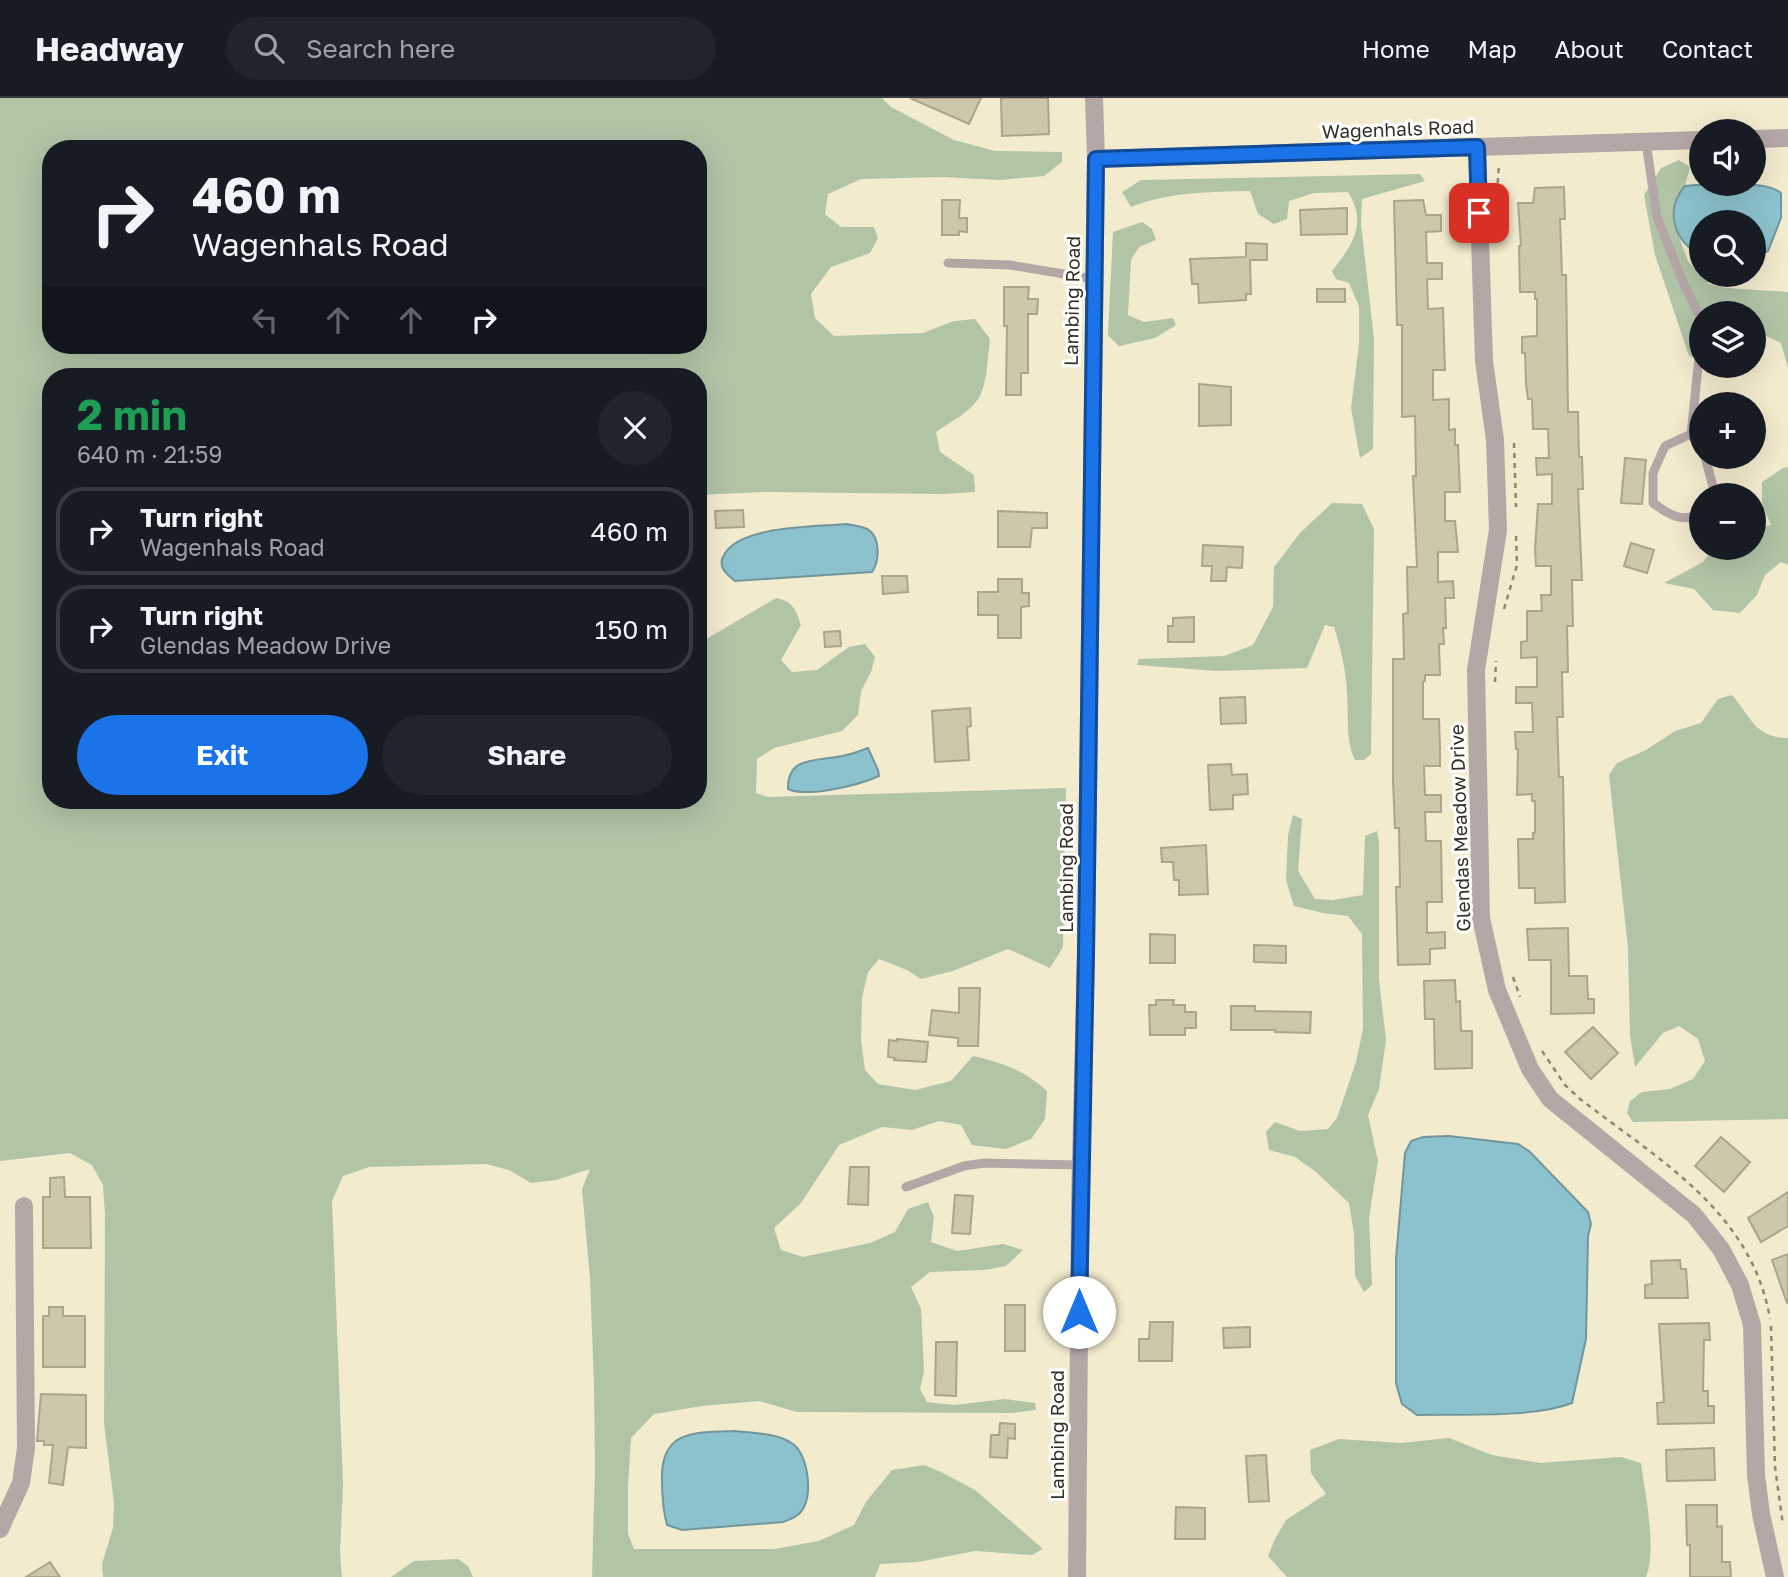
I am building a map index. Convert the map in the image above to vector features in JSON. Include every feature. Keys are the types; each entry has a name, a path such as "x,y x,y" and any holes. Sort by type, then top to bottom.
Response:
{"street":[{"name":"Lambing Road","path":"1077,1577 1080,1165 1086,953 1096,159 1094,98"},
{"path":"1766,139 1788,138"},
{"name":"Wagenhals Road","path":"1096,159 1689,140"},
{"name":"Glendas Meadow Drive","path":"1477,147 1484,361 1495,440 1498,530 1476,670 1481,918 1497,990 1530,1069 1550,1099 1694,1215 1721,1249 1740,1285 1752,1325 1756,1475 1760,1514 1779,1568"},
{"path":"0,1529 21,1483 26,1448 24,1206"}],"lane":[{"path":"1646,142 1657,216 1692,301"},
{"path":"948,264 1010,265 1094,279"},
{"path":"1689,436 1665,446 1653,473 1653,503 1672,517 1689,517"},
{"path":"906,1186 964,1166 984,1163 1080,1165"}],"path":[{"path":"1497,195 1498,159"},
{"path":"1512,433 1516,474 1515,514"},
{"path":"1502,615 1517,565 1515,532"},
{"path":"1494,686 1497,652"},
{"path":"1512,975 1522,1006"},
{"path":"1540,1046 1565,1085 1697,1191 1721,1214 1749,1255 1763,1291 1771,1328 1775,1467 1783,1527"}],"green space":[{"path":"0,98 882,98 891,107 954,140 995,151 1062,152 1062,162 1044,176 1000,180 942,177 861,179 828,194 825,214 841,227 874,227 878,238 870,253 831,267 811,294 815,318 834,336 923,333 954,321 975,319 990,339 979,398 965,413 936,432 940,452 974,475 975,492 707,495 707,368 42,368 42,809 707,809 707,639 776,598 793,607 801,625 781,660 792,672 817,670 849,647 865,644 875,657 861,691 858,715 842,731 774,748 757,759 756,793 768,797 1066,788 1063,947 1050,968 1008,949 953,971 921,979 907,970 879,959 868,972 862,998 861,1040 865,1070 878,1084 915,1090 951,1081 973,1056 1013,1068 1047,1091 1045,1119 1031,1139 1006,1149 972,1145 961,1125 939,1121 912,1130 882,1127 839,1145 801,1203 774,1228 781,1250 803,1257 870,1243 895,1232 908,1209 928,1202 934,1217 931,1242 957,1251 1003,1244 1023,1250 1006,1266 984,1270 930,1272 911,1287 921,1309 924,1371 920,1389 927,1402 954,1405 1005,1399 1035,1403 1036,1410 1013,1413 797,1412 759,1401 654,1414 631,1438 628,1487 628,1534 634,1549 774,1549 819,1541 854,1525 866,1502 892,1470 924,1465 975,1490 1043,1549 1032,1555 975,1551 918,1562 880,1564 875,1577 592,1577 594,1385 590,1278 582,1189 590,1169 556,1180 531,1183 509,1170 486,1164 369,1167 343,1176 332,1201 343,1484 340,1553 342,1577 103,1577 102,1564 113,1528 114,1503 104,1423 103,1185 92,1165 70,1153 0,1161"},
{"path":"1679,160 1689,166 1685,186 1677,195 1675,226 1689,262 1689,287 1788,292 1788,368 1781,343 1766,336 1766,301 1689,301 1689,356 1655,255 1644,195 1661,168"},
{"path":"1420,174 1425,181 1362,199 1361,224 1374,339 1373,449 1360,458 1351,408 1359,344 1359,306 1349,283 1336,279 1332,271 1355,234 1357,214 1348,192 1314,193 1289,201 1287,219 1274,224 1258,214 1250,191 1175,196 1131,207 1122,192 1141,180"},
{"path":"1142,222 1152,229 1156,240 1139,247 1131,260 1128,315 1144,322 1173,318 1176,325 1155,338 1119,346 1108,335 1113,232"},
{"path":"1788,467 1788,565 1781,562 1765,575 1757,595 1740,613 1713,610 1694,589 1664,583 1705,560 1766,560 1766,526 1771,525 1766,513 1766,483 1762,482"},
{"path":"1332,503 1362,504 1374,529 1371,754 1364,760 1355,760 1350,744 1346,676 1334,627 1325,625 1307,668 1217,671 1137,665 1139,659 1224,656 1253,645 1273,607 1274,567 1300,533"},
{"path":"1732,695 1761,730 1777,737 1788,738 1788,1119 1633,1122 1627,1113 1630,1101 1642,1092 1670,1089 1693,1079 1705,1061 1698,1039 1679,1026 1663,1033 1635,1067 1630,1035 1628,948 1609,775 1617,763 1646,750 1675,731 1701,723 1718,699"},
{"path":"1293,815 1302,819 1298,871 1315,899 1333,900 1363,895 1365,836 1377,831 1379,843 1379,980 1386,1040 1379,1089 1368,1115 1378,1161 1369,1218 1372,1285 1364,1292 1355,1276 1354,1234 1349,1203 1316,1172 1295,1157 1269,1150 1266,1132 1275,1122 1300,1131 1328,1129 1337,1118 1356,1062 1363,1029 1362,934 1348,916 1294,906 1286,880 1288,835"},
{"path":"1449,1438 1492,1455 1540,1463 1621,1457 1641,1463 1650,1537 1646,1577 1287,1577 1268,1556 1286,1520 1326,1494 1311,1473 1310,1450 1339,1439 1401,1443"},
{"path":"458,1559 468,1566 473,1577 391,1577 414,1561"}],"water":[{"path":"1685,186 1689,186 1689,196 1766,196 1766,187 1781,193 1781,218 1768,251 1766,252 1766,210 1689,210 1689,246 1679,234 1674,215 1675,205"},
{"path":"847,524 867,529 876,539 877,557 872,572 735,581 722,566 724,555 733,545 746,538 780,529"},
{"path":"868,748 879,776 820,791 788,789 792,771 804,762 844,756"},
{"path":"1449,1136 1518,1144 1529,1151 1588,1212 1591,1224 1588,1236 1586,1339 1572,1403 1538,1411 1475,1415 1417,1415 1402,1404 1396,1383 1396,1259 1405,1153 1411,1141 1423,1137"},
{"path":"735,1431 765,1434 787,1440 798,1449 805,1465 808,1483 802,1510 795,1517 783,1522 682,1530 667,1525 663,1503 663,1464 673,1443 693,1434"}],"building":[{"path":"910,98 981,98 969,124"},
{"path":"1001,98 1048,98 1049,134 1002,136"},
{"path":"1564,187 1565,219 1560,219 1562,275 1566,275 1568,412 1578,412 1579,457 1582,457 1583,489 1578,489 1582,580 1572,580 1573,626 1567,626 1568,672 1562,672 1563,717 1557,717 1559,777 1563,777 1565,902 1535,903 1535,888 1519,888 1518,839 1533,839 1535,801 1532,801 1532,794 1517,795 1518,749 1515,732 1533,732 1532,703 1516,703 1516,687 1537,687 1537,657 1521,658 1521,642 1527,641 1527,611 1542,611 1541,595 1551,595 1551,566 1536,566 1535,549 1538,504 1552,504 1552,474 1537,475 1536,458 1549,458 1548,429 1533,429 1532,399 1528,399 1526,384 1522,337 1537,336 1537,299 1535,292 1520,292 1518,203 1533,203 1535,188"},
{"path":"942,200 960,200 959,218 967,218 967,232 942,235"},
{"path":"1423,200 1426,215 1441,215 1441,231 1426,232 1427,263 1442,263 1442,279 1427,279 1428,309 1443,308 1445,370 1433,370 1433,400 1449,399 1449,430 1455,429 1455,445 1458,445 1460,492 1445,492 1445,521 1455,521 1458,552 1438,552 1438,582 1453,581 1454,598 1445,598 1444,644 1439,644 1440,675 1425,675 1423,682 1423,719 1439,719 1440,748 1440,766 1424,766 1425,795 1441,795 1441,812 1425,812 1426,841 1441,841 1442,902 1427,902 1427,933 1445,932 1445,948 1430,949 1430,964 1398,965 1396,887 1400,887 1399,828 1395,828 1393,780 1393,659 1404,659 1403,614 1408,613 1407,567 1417,567 1413,476 1416,476 1415,416 1402,417 1402,325 1397,325 1394,201"},
{"path":"1347,208 1347,234 1301,235 1300,210"},
{"path":"1246,243 1267,244 1267,260 1250,260 1251,294 1246,294 1246,300 1199,303 1198,284 1192,284 1190,259 1246,257"},
{"path":"1004,287 1029,287 1028,299 1038,299 1037,314 1028,314 1028,373 1021,373 1021,395 1006,395 1007,326 1004,326"},
{"path":"1317,289 1345,289 1345,302 1317,302"},
{"path":"1199,384 1231,387 1231,425 1199,426"},
{"path":"1625,458 1646,460 1642,504 1621,503"},
{"path":"743,510 744,527 716,528 715,511"},
{"path":"998,511 1047,513 1047,528 1032,528 1030,547 998,547"},
{"path":"1631,543 1654,550 1647,573 1624,566"},
{"path":"1203,545 1243,547 1242,568 1227,567 1226,581 1211,581 1212,566 1202,566"},
{"path":"882,576 907,576 908,592 883,594"},
{"path":"998,579 1022,579 1022,593 1029,593 1029,606 1021,607 1021,638 998,638 998,615 978,615 978,592 998,592"},
{"path":"1194,617 1194,642 1168,642 1168,626 1173,626 1173,618"},
{"path":"840,631 841,646 825,647 824,632"},
{"path":"1245,697 1246,723 1221,724 1220,698"},
{"path":"970,708 971,726 967,727 969,760 935,762 932,711"},
{"path":"1231,764 1232,775 1247,774 1248,794 1233,795 1233,809 1210,810 1208,765"},
{"path":"1206,845 1208,894 1179,895 1179,880 1174,880 1173,862 1162,862 1161,848"},
{"path":"1568,928 1569,976 1587,976 1588,999 1594,999 1594,1013 1551,1014 1551,960 1529,960 1527,929"},
{"path":"1150,934 1175,935 1175,963 1150,963"},
{"path":"1254,945 1286,946 1286,963 1254,962"},
{"path":"1455,980 1456,1002 1460,1001 1461,1031 1472,1031 1472,1068 1435,1069 1434,1019 1425,1019 1424,981"},
{"path":"959,988 980,988 978,1046 958,1046 958,1038 929,1035 932,1010 959,1013"},
{"path":"1156,1000 1174,1000 1173,1005 1185,1005 1185,1012 1196,1012 1196,1028 1185,1028 1185,1035 1150,1035 1149,1005 1156,1005"},
{"path":"1231,1006 1255,1006 1255,1011 1311,1012 1310,1033 1231,1030"},
{"path":"1593,1027 1618,1053 1591,1079 1565,1052"},
{"path":"889,1040 928,1042 926,1062 894,1060 895,1058 888,1057"},
{"path":"1721,1137 1750,1162 1724,1192 1695,1166"},
{"path":"850,1167 869,1167 868,1205 848,1204"},
{"path":"64,1177 65,1197 90,1197 91,1248 43,1248 43,1197 50,1197 50,1178"},
{"path":"1788,1192 1788,1226 1761,1242 1748,1218"},
{"path":"955,1195 973,1196 970,1234 952,1233"},
{"path":"1788,1254 1788,1303 1787,1303 1772,1260"},
{"path":"1680,1260 1681,1269 1686,1269 1688,1298 1645,1298 1645,1285 1652,1284 1651,1261"},
{"path":"1005,1305 1025,1305 1025,1351 1005,1351"},
{"path":"49,1307 63,1307 63,1316 85,1316 85,1367 43,1367 43,1316 49,1316"},
{"path":"1150,1322 1173,1322 1172,1361 1139,1361 1139,1339 1149,1339"},
{"path":"1709,1323 1710,1340 1704,1340 1703,1391 1708,1391 1708,1406 1714,1406 1714,1423 1658,1424 1657,1403 1664,1402 1659,1324"},
{"path":"1250,1327 1250,1347 1224,1348 1223,1328"},
{"path":"936,1342 957,1342 956,1396 935,1395"},
{"path":"41,1394 86,1395 86,1448 68,1447 63,1485 49,1483 53,1445 44,1445 44,1441 37,1441"},
{"path":"1000,1423 1015,1424 1015,1439 1008,1438 1007,1458 990,1457 991,1435 999,1435"},
{"path":"1714,1448 1715,1480 1667,1481 1666,1450"},
{"path":"1266,1455 1269,1501 1249,1502 1246,1456"},
{"path":"1686,1505 1717,1505 1717,1527 1722,1526 1722,1562 1730,1562 1731,1577 1690,1577"},
{"path":"1176,1507 1205,1508 1205,1539 1175,1539"},
{"path":"50,1562 60,1577 26,1577"}],"route":[{"path":"1079,1312 1096,159 1477,147 1479,213"}]}
